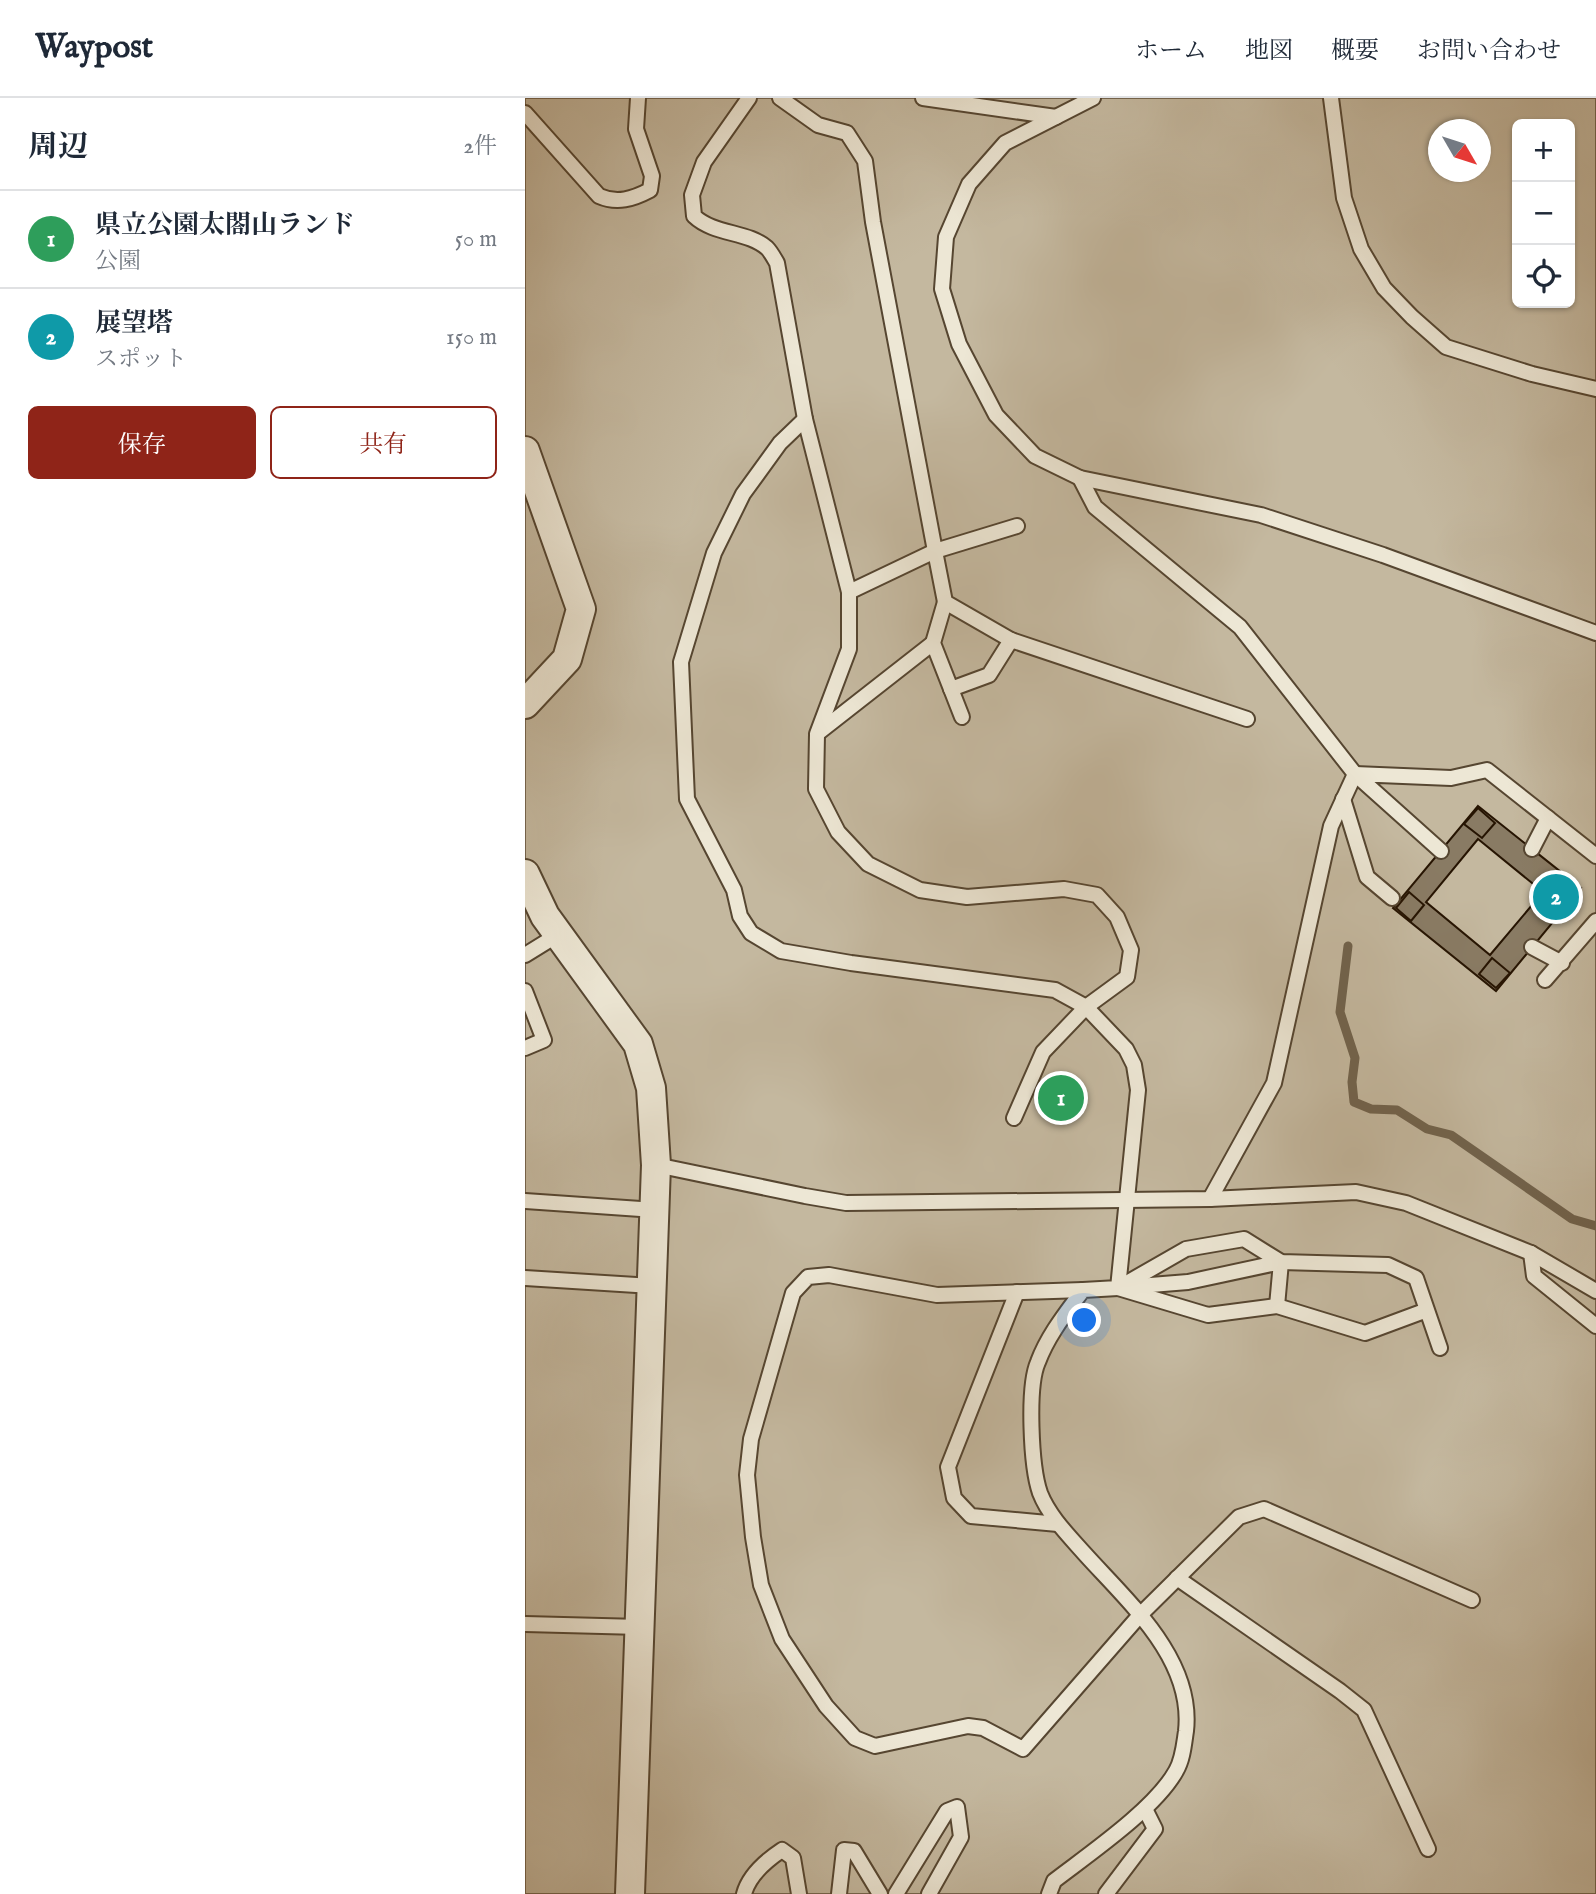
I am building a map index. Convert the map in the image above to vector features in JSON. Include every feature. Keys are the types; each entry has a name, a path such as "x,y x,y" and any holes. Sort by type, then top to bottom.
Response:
{"street":[{"path":"525,452 582,609 567,659 525,704"},
{"path":"525,874 545,916 638,1044 652,1088 655,1210 630,1894"}],"lane":[{"path":"525,113 599,196 610,200 634,199 650,190 652,176 636,129 638,98"},
{"path":"749,98 703,162 692,195 694,216 704,225 767,248 777,263 806,419 849,592 849,649 817,734 816,789 838,832 868,864 920,890 967,897 1064,889 1097,895 1117,917 1131,950 1127,977 1086,1007 1043,1052 1014,1118"},
{"path":"780,98 818,125 847,133 865,162 873,222 945,603 933,643 817,734"},
{"path":"923,98 1056,117"},
{"path":"1093,98 1005,143 969,184 946,237 942,289 959,344 996,415 1035,456 1080,478 1261,515 1383,555 1596,633"},
{"path":"1331,98 1344,198 1361,249 1384,288 1446,347 1532,374 1596,389"},
{"path":"806,419 780,443 743,495 714,553 681,662 687,799 733,890 740,916 751,933 781,951 1055,990 1086,1007 1126,1049 1134,1065 1138,1090 1118,1288"},
{"path":"1080,478 1095,508 1240,627 1355,774 1441,851"},
{"path":"849,592 936,551 1017,526"},
{"path":"945,603 1011,640 1247,719"},
{"path":"951,690 989,675 1011,640"},
{"path":"933,643 962,717"},
{"path":"1355,774 1451,778 1487,770 1596,856"},
{"path":"1210,1199 1274,1083 1331,826 1355,774"},
{"path":"1343,799 1367,877 1392,898"},
{"path":"1532,849 1548,818"},
{"path":"1545,980 1596,921"},
{"path":"525,955 559,934"},
{"path":"1532,947 1562,963"},
{"path":"525,991 544,1040 525,1048"},
{"path":"656,1166 846,1203 1210,1199 1356,1192 1406,1203 1531,1253 1596,1291"},
{"path":"525,1201 655,1210"},
{"path":"1118,1288 1186,1249 1244,1239 1281,1262"},
{"path":"1531,1253 1534,1276 1596,1326"},
{"path":"1277,1306 1281,1262"},
{"path":"1440,1348 1416,1278 1388,1265 1281,1262 1188,1282 1083,1290 937,1296 829,1275 808,1277 793,1293 751,1439 747,1475 753,1537 761,1585 782,1639 826,1706 855,1738 874,1746 968,1726 983,1728 1023,1749 1140,1615 1177,1578 1239,1517 1264,1509 1472,1600"},
{"path":"525,1278 652,1286"},
{"path":"1118,1288 1208,1315 1277,1306 1365,1333 1427,1310"},
{"path":"1049,1894 1055,1881 1145,1809 1175,1773 1182,1755 1188,1709 1180,1679 1163,1646 1140,1615 1058,1524 1041,1493 1034,1466 1031,1420 1037,1364 1061,1319 1083,1290"},
{"path":"1017,1292 948,1467 954,1498 971,1516 1058,1524"},
{"path":"1177,1578 1340,1690 1364,1710 1428,1849"},
{"path":"525,1624 640,1628"},
{"path":"897,1894 947,1811 957,1807 961,1836 929,1894"},
{"path":"1106,1894 1156,1829 1145,1809"},
{"path":"744,1894 765,1861 782,1850 793,1858 799,1894"},
{"path":"839,1894 844,1850 854,1851 880,1894"}],"shaded area":[{"path":"525,98 1596,98 1596,1894 525,1894"}],"building":[{"path":"1478,806 1581,888 1496,991 1393,908","holes":["1478,839 1543,892 1490,955 1426,902"]},
{"path":"1478,808 1495,823 1482,838 1464,824"},
{"path":"1560,874 1579,889 1564,905 1547,891"},
{"path":"1409,892 1424,905 1411,921 1396,908"},
{"path":"1492,958 1510,973 1496,988 1479,974"}],"waterway":[{"path":"1348,946 1340,1012 1355,1058 1352,1082 1354,1102 1371,1109 1397,1110 1427,1129 1451,1135 1572,1219 1596,1226"}],"place":[{"name":"展望塔","path":"1556,897"},
{"name":"県立公園太閤山ランド","path":"1061,1098"}]}
